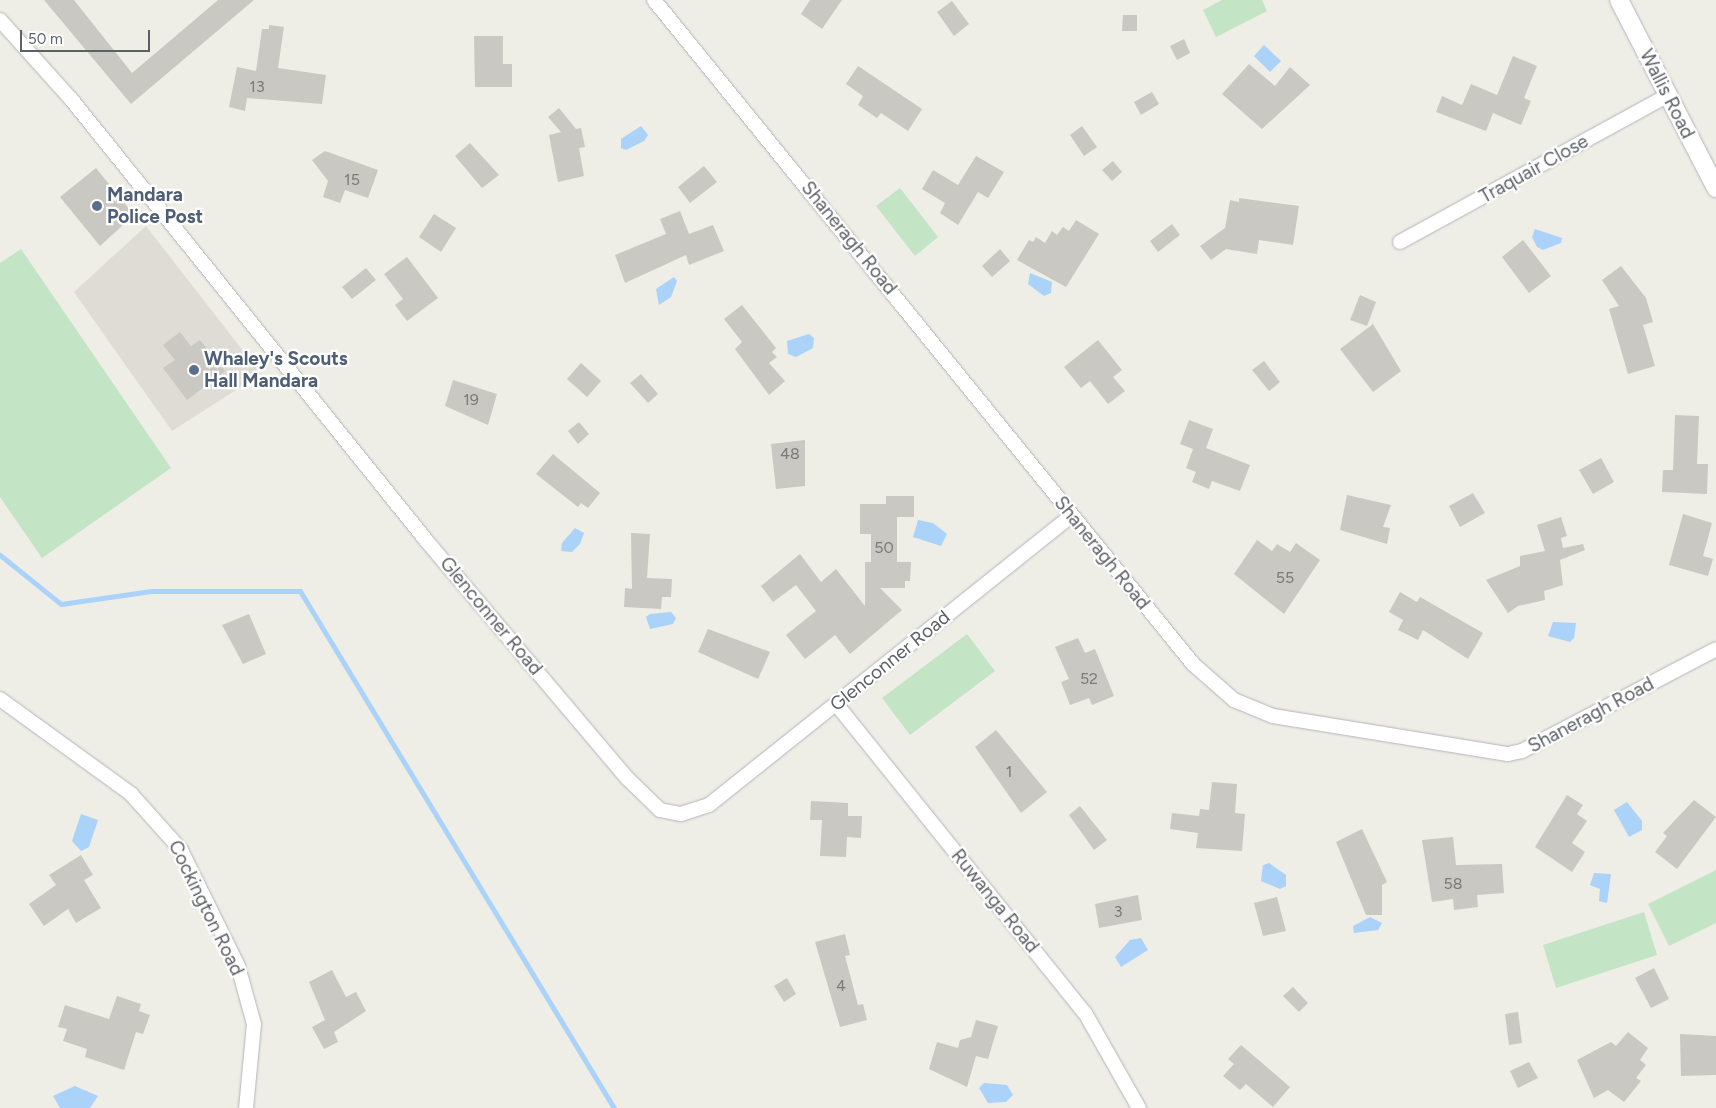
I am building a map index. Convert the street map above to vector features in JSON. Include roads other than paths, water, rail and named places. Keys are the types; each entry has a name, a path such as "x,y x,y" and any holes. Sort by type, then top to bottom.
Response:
{"street":[{"name":"Shaneragh Road","path":"654,0 1193,664 1234,700 1272,716 1508,754 1522,751 1716,649"},
{"name":"Wallis Road","path":"1619,0 1716,188"},
{"name":"Glenconner Road","path":"0,20 71,99 426,539 644,798 660,810 681,814 709,805 1071,516"},
{"name":"Traquair Close","path":"1400,242 1667,96"},
{"name":"Cockington Road","path":"0,699 131,794 181,850 238,966 254,1024 246,1108"},
{"name":"Ruwanga Road","path":"837,704 1085,1013 1139,1108"}],"water":[{"path":"1264,45 1281,61 1270,72 1254,56"},
{"path":"641,126 648,135 644,141 626,150 621,148 621,139"},
{"path":"1535,229 1562,238 1561,243 1543,250 1537,247 1532,237"},
{"path":"1030,273 1052,282 1051,293 1044,296 1028,284"},
{"path":"674,277 677,281 671,297 659,305 656,289"},
{"path":"809,334 814,338 813,348 796,357 788,354 787,341"},
{"path":"918,520 933,523 947,534 941,546 913,537"},
{"path":"575,528 584,533 580,544 572,552 561,551 562,543"},
{"path":"671,612 676,618 673,624 650,629 646,617 650,614"},
{"path":"1553,622 1576,623 1574,638 1570,642 1548,636"},
{"path":"1627,802 1642,821 1642,830 1629,837 1614,810"},
{"path":"81,814 98,820 89,847 81,851 72,841"},
{"path":"1269,863 1286,875 1286,886 1280,889 1261,881 1263,865"},
{"path":"1594,873 1611,874 1607,903 1599,901 1600,889 1590,885"},
{"path":"1370,917 1382,923 1378,930 1354,933 1353,926"},
{"path":"1141,938 1148,950 1121,967 1115,957 1130,940"},
{"path":"984,1083 1007,1085 1013,1095 1006,1102 988,1103 979,1088"},
{"path":"75,1086 98,1096 90,1108 60,1108 53,1096"}],"waterway":[{"path":"0,555 61,604 151,591 300,591 614,1108"}],"place":[{"name":"Mandara Police Post","path":"97,206"},
{"name":"Whaley's Scouts Hall Mandara","path":"194,370"}]}
